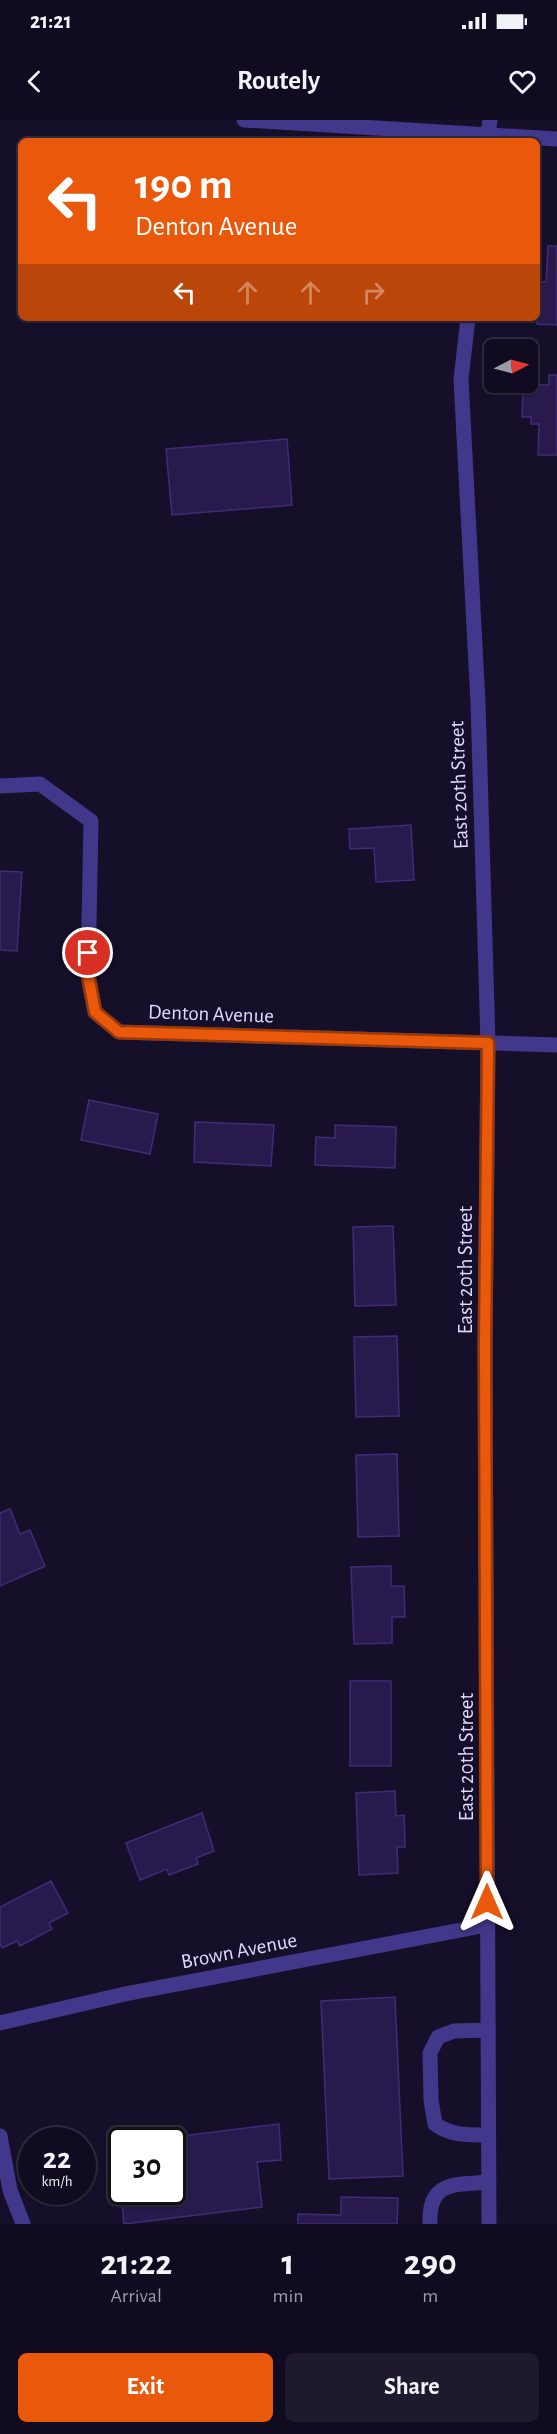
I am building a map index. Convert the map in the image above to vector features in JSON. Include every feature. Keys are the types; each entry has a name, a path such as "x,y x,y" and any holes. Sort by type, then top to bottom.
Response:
{"street":[{"path":"244,120 475,138"},
{"path":"488,138 490,120"},
{"path":"540,139 557,139"},
{"name":"East 20th Street","path":"468,321 461,379 478,703 488,1043 485,1347 489,2224"},
{"name":"Denton Avenue","path":"0,786 40,784 91,821 88,975 95,1012 119,1032 557,1045"},
{"name":"Brown Avenue","path":"0,2023 125,1994 487,1925"},
{"path":"488,2030 454,2031 438,2037 430,2054 431,2100 435,2124 446,2132 488,2134"},
{"path":"0,2136 10,2190 23,2224"},
{"path":"430,2224 436,2195 447,2186 488,2182"}],"building":[{"path":"548,246 557,246 557,325 537,324 537,321 540,321 540,281 546,282"},
{"path":"549,375 557,375 557,455 538,455 539,424 531,424 531,417 522,417 523,393 538,393 538,385 549,385"},
{"path":"287,439 292,505 172,515 166,449"},
{"path":"411,825 414,880 376,882 374,848 350,849 349,829"},
{"path":"0,871 22,872 17,951 0,950"},
{"path":"89,1100 158,1114 150,1154 81,1140"},
{"path":"195,1122 274,1125 271,1166 194,1162"},
{"path":"335,1125 396,1127 395,1168 315,1165 316,1137 335,1138"},
{"path":"393,1226 396,1305 355,1306 353,1227"},
{"path":"397,1336 399,1416 356,1417 354,1337"},
{"path":"397,1454 399,1536 358,1537 356,1455"},
{"path":"10,1509 20,1534 30,1530 45,1566 0,1586 0,1513"},
{"path":"391,1566 391,1586 404,1586 405,1617 392,1617 392,1643 354,1644 351,1567"},
{"path":"350,1681 391,1681 391,1766 350,1766"},
{"path":"395,1791 396,1816 404,1815 405,1847 397,1847 398,1873 359,1875 356,1793"},
{"path":"202,1813 214,1851 196,1858 198,1864 169,1875 167,1869 140,1880 126,1843"},
{"path":"51,1881 68,1913 49,1923 52,1929 20,1946 17,1941 2,1948 0,1944 0,1907"},
{"path":"395,1997 403,2176 329,2179 321,2001"},
{"path":"279,2124 281,2160 257,2162 262,2207 124,2224 122,2205 186,2205 186,2136"},
{"path":"341,2197 398,2198 397,2224 298,2224 298,2214 341,2215"}],"route":[{"path":"88,953 88,975 95,1012 119,1032 488,1043 485,1347 487,1902"}]}
